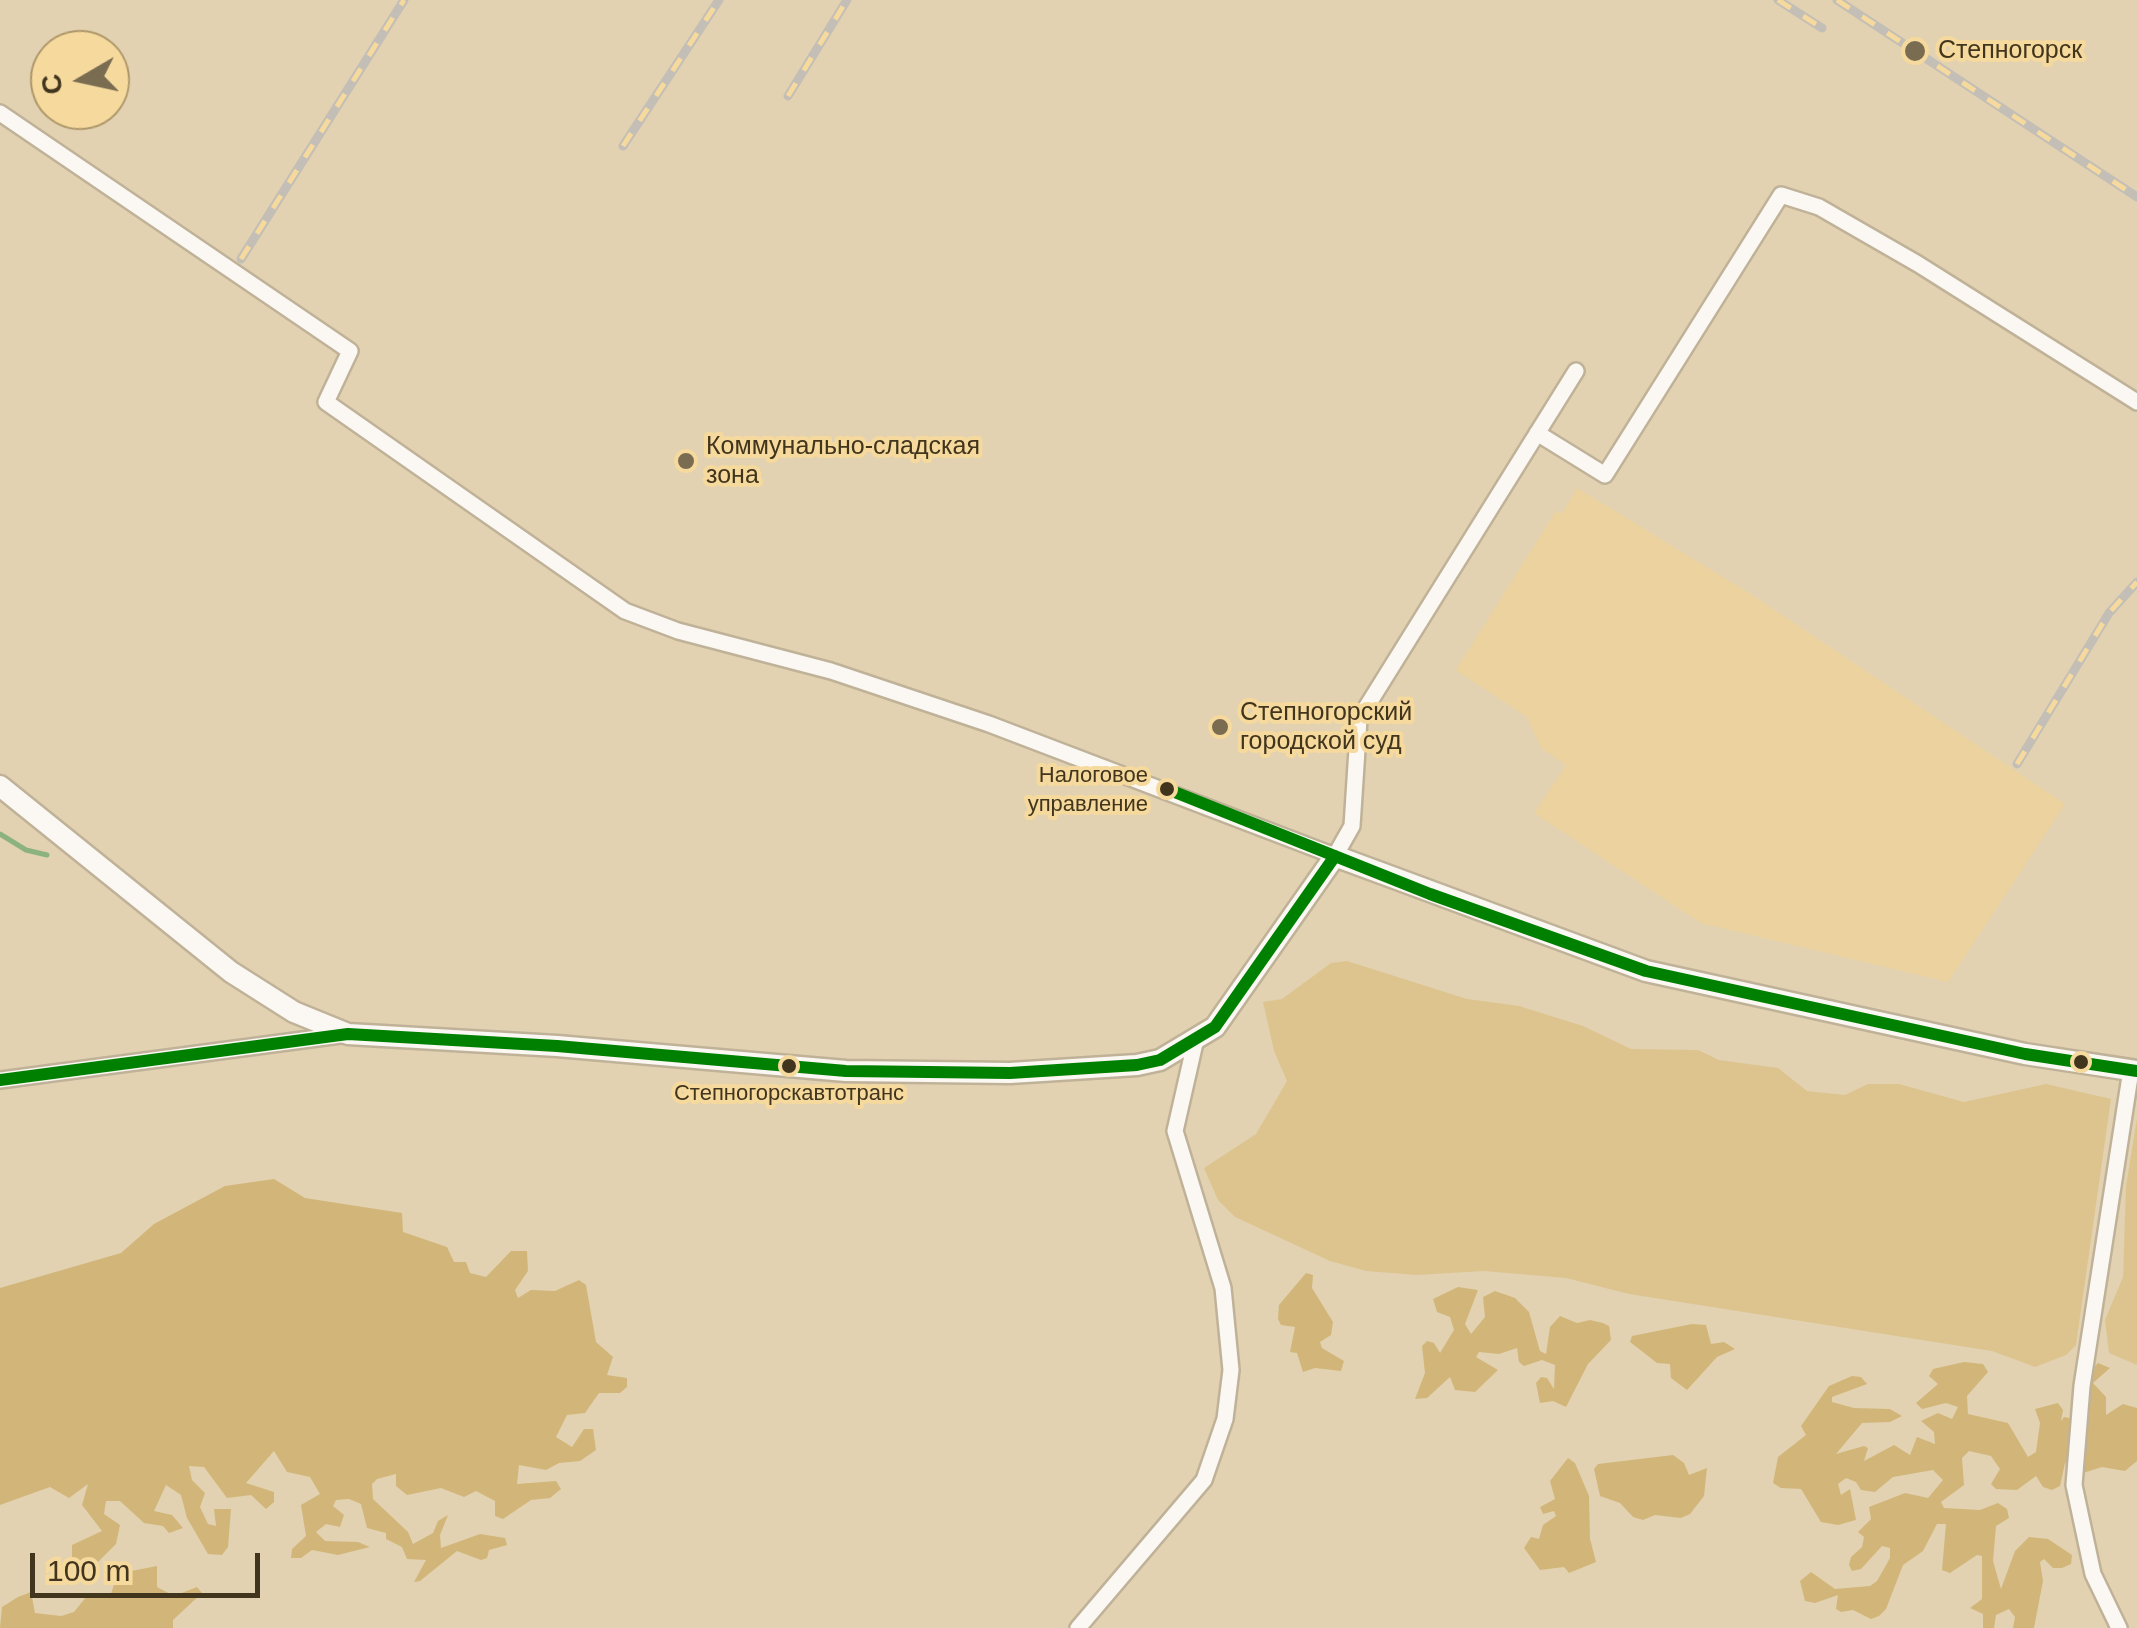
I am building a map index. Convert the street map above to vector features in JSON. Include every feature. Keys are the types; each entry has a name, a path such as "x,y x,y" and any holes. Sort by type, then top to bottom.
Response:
{"street":[{"path":"0,114 350,351 326,402 625,611 678,632 831,671 989,724 1646,971 2025,1054 2134,1071 2082,1386 2074,1484 2093,1574 2118,1628"},
{"path":"1538,433 1605,475 1781,195 1819,207 1902,254 2137,402"},
{"path":"0,1080 348,1034 924,1073 1137,1065 1195,1043 1234,1006 1352,826 1359,718 1576,372"},
{"path":"0,786 232,972 294,1012 348,1034"},
{"path":"1078,1628 1204,1480 1225,1419 1231,1370 1223,1288 1174,1131 1195,1043"}],"shaded area":[{"path":"1577,488 1749,593 2065,804 1948,982 1701,923 1534,813 1566,765 1541,748 1527,717 1456,670 1556,511 1562,514"},
{"path":"1347,961 1467,999 1519,1006 1583,1026 1631,1049 1698,1050 1719,1060 1778,1068 1807,1091 1845,1095 1868,1084 1899,1084 1964,1102 2046,1084 2111,1099 2076,1345 2066,1355 2035,1367 1992,1351 1629,1294 1566,1278 1484,1271 1417,1275 1366,1271 1330,1261 1235,1217 1218,1200 1204,1168 1256,1134 1287,1081 1274,1051 1263,1002 1282,999 1331,963"},
{"path":"2137,1118 2137,1365 2109,1353 2105,1320 2123,1277 2126,1186"},
{"path":"274,1179 305,1198 402,1213 403,1232 447,1247 454,1262 466,1262 470,1273 486,1277 511,1251 527,1251 528,1271 515,1290 518,1298 531,1290 555,1291 579,1280 586,1285 596,1342 613,1357 607,1375 627,1378 627,1387 620,1393 599,1393 585,1413 567,1415 556,1437 572,1447 584,1429 593,1429 596,1450 580,1461 559,1463 546,1470 519,1465 517,1484 556,1481 561,1489 550,1498 531,1500 503,1519 495,1516 495,1501 476,1491 464,1497 441,1488 407,1495 396,1486 396,1474 377,1479 372,1484 373,1499 408,1532 413,1544 433,1533 438,1521 448,1515 440,1535 441,1548 480,1534 505,1538 507,1545 489,1550 487,1558 481,1560 457,1551 420,1581 414,1582 426,1560 407,1559 402,1547 386,1539 386,1533 367,1528 361,1504 349,1499 336,1500 333,1506 344,1515 340,1527 326,1524 316,1532 325,1541 358,1542 370,1547 338,1555 312,1550 301,1558 291,1558 292,1549 306,1536 301,1505 320,1494 310,1477 287,1472 274,1451 246,1483 274,1492 274,1502 266,1509 251,1495 227,1498 204,1467 189,1466 192,1480 205,1493 200,1507 208,1524 216,1526 214,1509 231,1509 228,1547 222,1555 208,1554 187,1518 181,1495 166,1485 154,1511 172,1515 183,1528 169,1533 163,1526 144,1523 120,1501 106,1501 104,1514 120,1525 116,1544 95,1565 78,1570 72,1563 72,1545 102,1531 82,1505 88,1484 69,1498 50,1487 0,1505 0,1288 121,1253 154,1224 225,1186"},
{"path":"1306,1273 1313,1275 1312,1288 1333,1322 1331,1335 1320,1342 1322,1348 1344,1361 1341,1371 1315,1368 1303,1372 1297,1353 1290,1352 1295,1327 1281,1325 1278,1319 1279,1305"},
{"path":"1458,1287 1478,1290 1465,1324 1471,1334 1485,1317 1483,1297 1495,1291 1515,1298 1529,1312 1540,1351 1546,1354 1550,1327 1560,1316 1577,1323 1603,1323 1609,1326 1611,1340 1588,1364 1566,1407 1553,1401 1540,1403 1536,1383 1541,1377 1547,1378 1554,1389 1555,1365 1542,1360 1524,1366 1519,1362 1517,1348 1499,1354 1479,1352 1476,1357 1498,1370 1475,1392 1455,1390 1450,1377 1427,1398 1415,1399 1425,1373 1422,1346 1427,1341 1434,1343 1440,1353 1454,1330 1450,1317 1437,1312 1433,1299"},
{"path":"1692,1324 1706,1325 1711,1344 1724,1342 1735,1349 1717,1357 1687,1390 1671,1378 1670,1364 1657,1363 1630,1342 1632,1336"},
{"path":"1964,1362 1983,1364 1988,1372 1967,1396 1968,1414 2008,1423 2028,1457 2036,1452 2040,1423 2035,1409 2058,1403 2063,1410 2061,1421 2064,1417 2083,1421 2090,1416 2085,1403 2088,1373 2098,1363 2110,1368 2093,1383 2106,1397 2106,1415 2123,1404 2137,1408 2137,1461 2125,1471 2102,1467 2080,1474 2065,1463 2060,1486 2052,1490 2043,1487 2036,1476 2017,1490 1996,1489 1991,1484 2000,1469 1991,1456 1969,1451 1962,1458 1964,1485 1941,1502 1944,1508 1980,1510 1998,1503 2007,1509 2009,1518 1996,1526 1993,1561 2001,1589 2015,1551 2029,1537 2048,1539 2072,1555 2071,1564 2062,1568 2053,1568 2044,1559 2040,1562 2043,1581 2034,1628 2013,1628 2015,1617 2009,1609 1996,1615 1994,1628 1983,1628 1983,1614 1970,1608 1982,1599 1982,1556 1977,1555 1950,1573 1942,1570 1946,1524 1937,1524 1923,1551 1903,1565 1886,1609 1879,1616 1871,1619 1853,1610 1841,1612 1836,1609 1838,1595 1815,1603 1805,1601 1800,1581 1811,1572 1835,1589 1870,1586 1877,1581 1890,1558 1890,1548 1882,1546 1861,1569 1852,1571 1849,1565 1851,1557 1862,1547 1864,1537 1858,1532 1871,1519 1869,1507 1905,1493 1928,1498 1943,1480 1933,1470 1893,1477 1875,1492 1861,1490 1856,1482 1846,1478 1838,1484 1841,1495 1850,1489 1856,1520 1838,1525 1821,1522 1801,1489 1781,1488 1773,1483 1778,1457 1806,1435 1801,1426 1829,1386 1852,1376 1861,1377 1867,1384 1832,1397 1832,1402 1854,1408 1890,1409 1902,1416 1890,1422 1862,1423 1836,1454 1864,1446 1868,1448 1864,1461 1894,1445 1910,1455 1917,1437 1935,1444 1934,1432 1921,1421 1938,1413 1952,1419 1958,1407 1946,1403 1922,1409 1916,1403 1938,1384 1929,1376 1933,1369"},
{"path":"1673,1455 1684,1463 1689,1475 1707,1468 1704,1496 1690,1514 1681,1518 1655,1515 1643,1520 1633,1517 1620,1503 1600,1496 1594,1469 1598,1464"},
{"path":"1568,1458 1575,1463 1589,1496 1590,1539 1596,1562 1569,1573 1564,1567 1540,1570 1524,1548 1531,1537 1539,1539 1543,1525 1556,1516 1554,1511 1543,1514 1540,1507 1555,1499 1550,1481"},
{"path":"157,1566 157,1587 174,1596 197,1587 202,1593 173,1620 173,1628 0,1628 2,1607 18,1597 31,1592 35,1613 61,1616 74,1612 86,1597 111,1594 115,1581 126,1572"}],"waterway":[{"path":"0,834 26,850 47,855"}],"railway":[{"path":"241,259 404,0"},
{"path":"623,146 719,0"},
{"path":"788,96 847,0"},
{"path":"1778,0 1822,28"},
{"path":"1837,0 2137,197"},
{"path":"2017,764 2109,613 2137,582"}],"transit line":[{"path":"1167,789 1430,894 1646,971 2025,1054 2137,1071"},
{"path":"0,1080 348,1034 557,1046 846,1071 1010,1073 1137,1065 1160,1060 1215,1027 1335,856"}],"place":[{"name":"Степногорск","path":"1915,51"},
{"name":"Коммунально-сладская зона","path":"686,461"},
{"name":"Степногорский городской суд","path":"1220,727"},
{"name":"Налоговое управление","path":"1167,789"},
{"name":"Степногорскавтотранс","path":"789,1066"}]}
